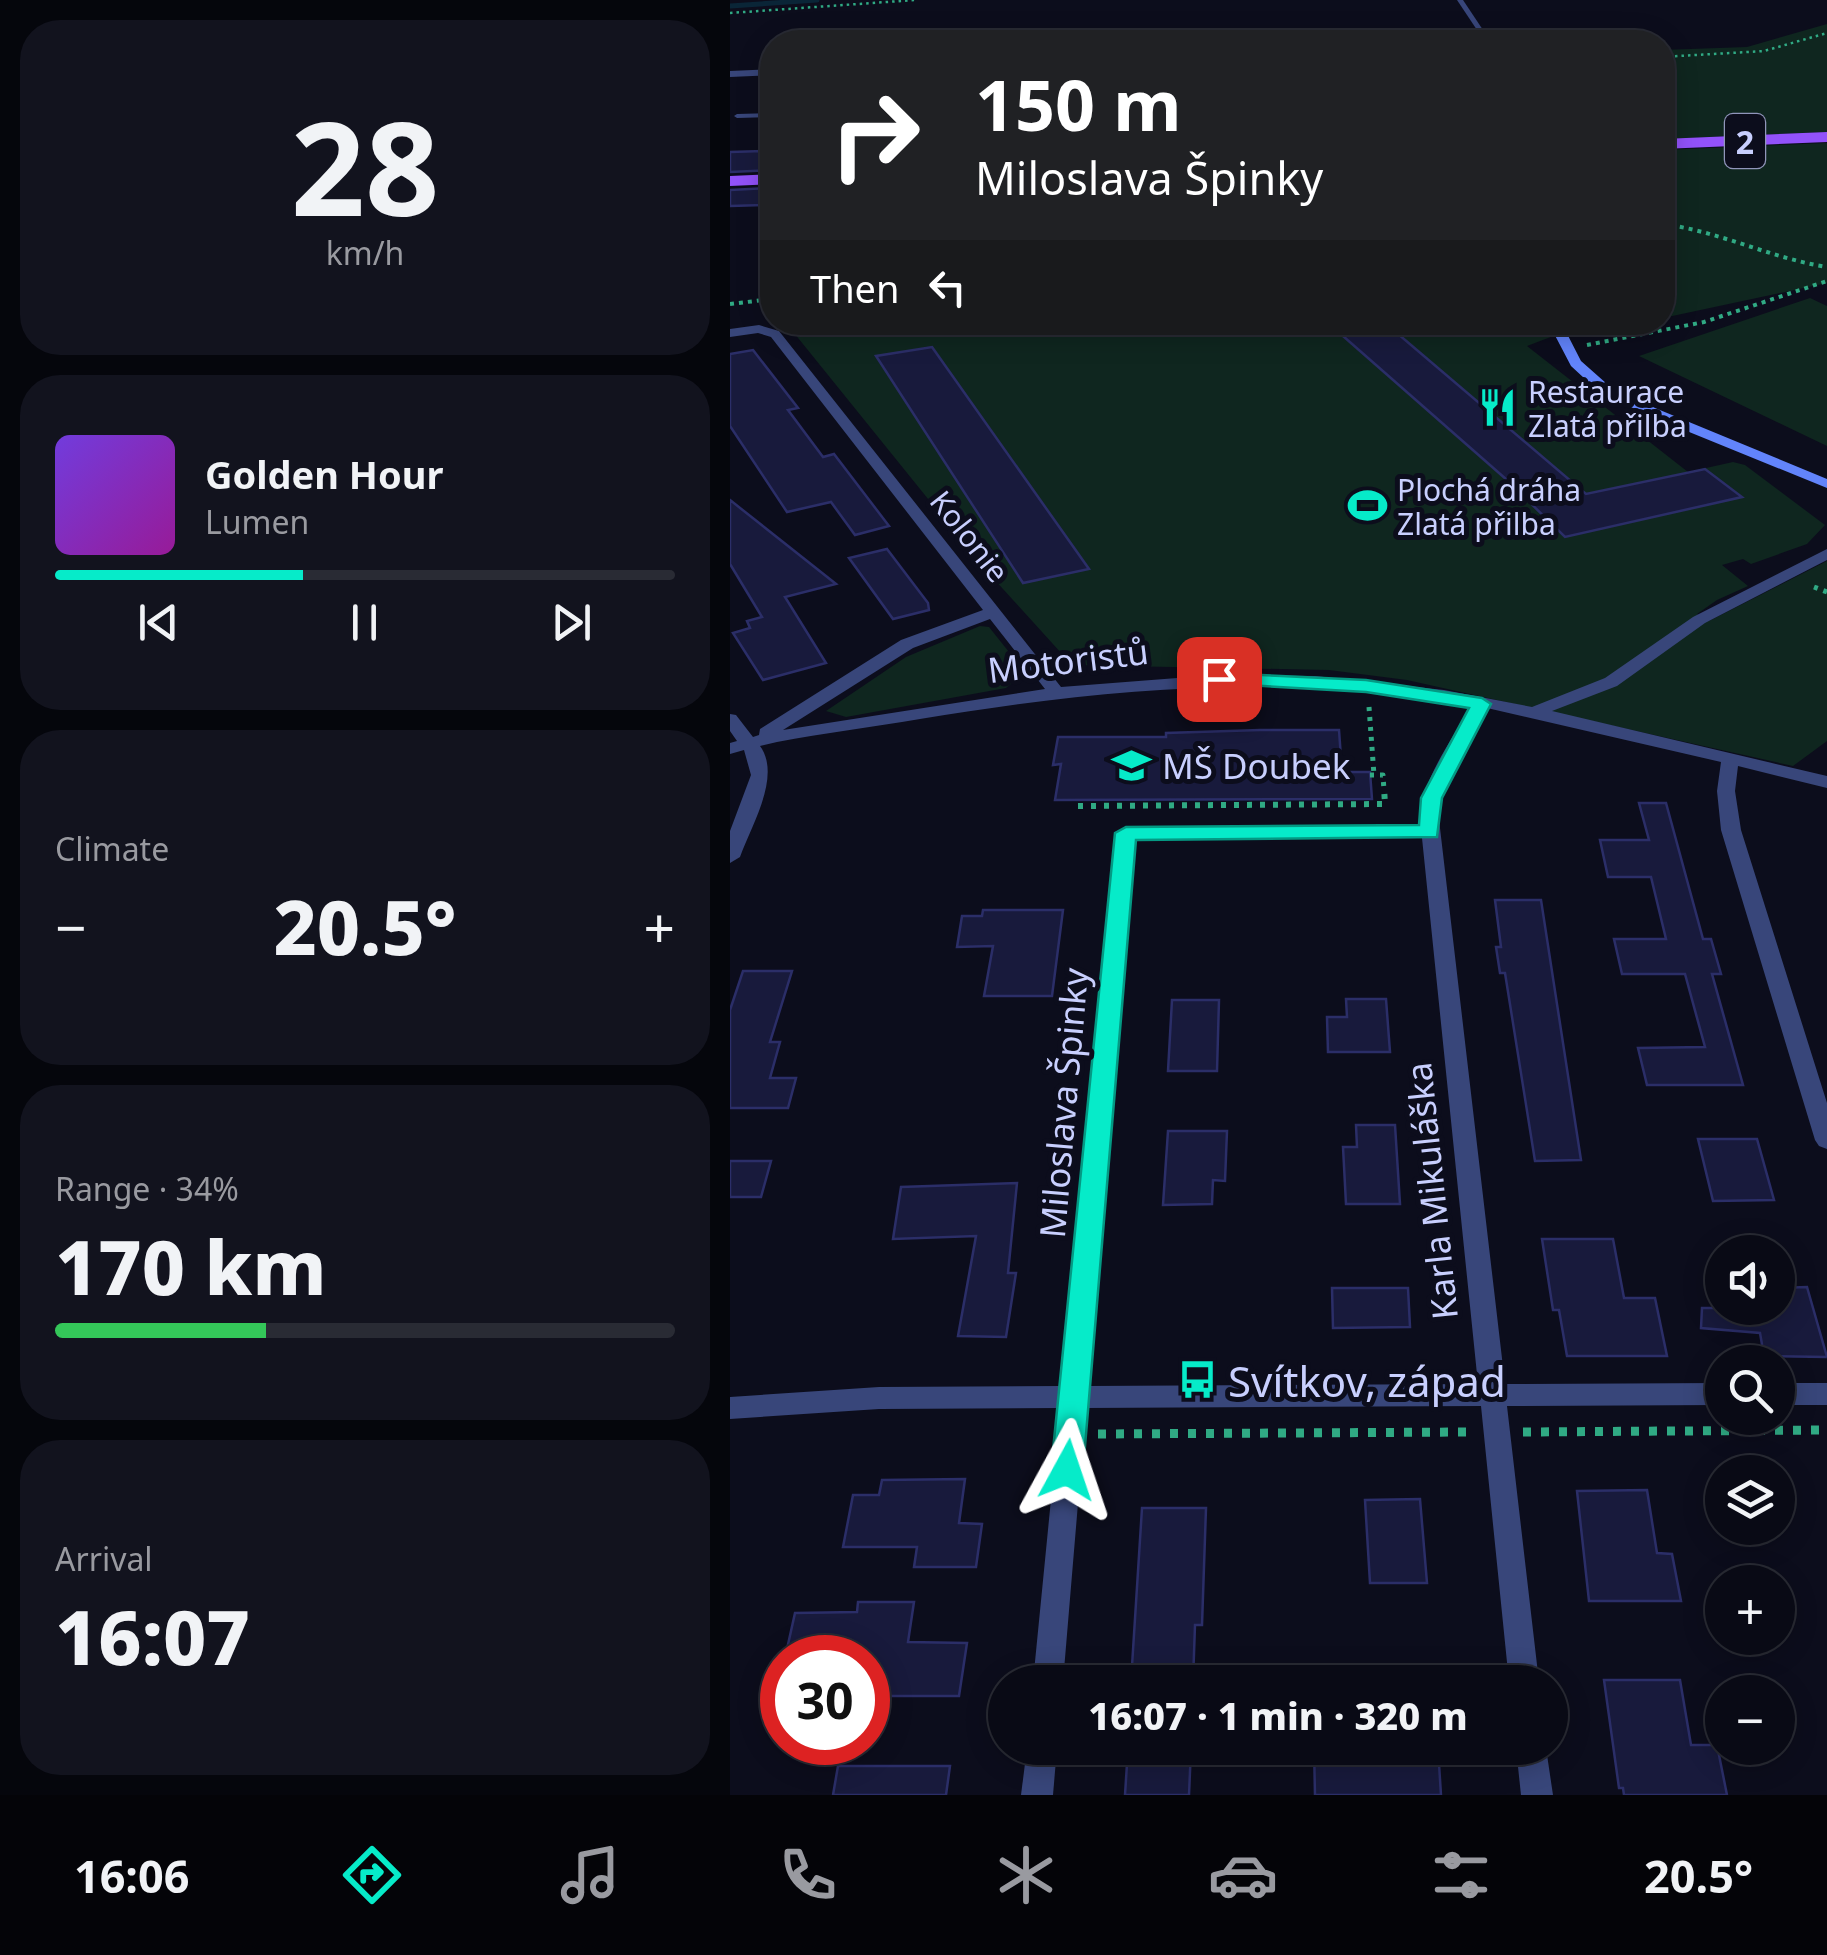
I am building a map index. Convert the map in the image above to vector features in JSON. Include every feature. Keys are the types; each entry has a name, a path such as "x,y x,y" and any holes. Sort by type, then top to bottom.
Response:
{"main road":[{"name":"2","path":"1675,143 1827,137"},
{"path":"730,180 760,179"}],"street":[{"path":"730,74 760,73"},
{"name":"Kolonie","path":"730,333 760,329"},
{"name":"Kolonie","path":"738,746 792,719 907,644 994,612 776,335"},
{"path":"1561,335 1576,362 1602,386 1650,411 1827,484"},
{"path":"1529,713 1611,682 1698,620 1827,554"},
{"path":"994,612 1055,690"},
{"name":"Motoristů","path":"738,746 1055,690 1189,679 1315,681 1529,713 1827,782"},
{"name":"Karla Mikuláška","path":"1482,704 1432,798 1430,832 1522,1665"},
{"path":"730,719 738,746 757,755 760,775 730,857"},
{"path":"1730,760 1726,791 1731,830 1827,1140"},
{"name":"Miloslava Špinky","path":"1050,1665 1126,833 1430,832"},
{"path":"730,1408 878,1398 1705,1394"},
{"path":"1795,1394 1827,1394"},
{"path":"1037,1795 1040,1765"},
{"path":"1534,1765 1537,1795"}],"lane":[{"path":"1460,0 1480,30"},
{"path":"737,116 760,115"}],"path":[{"path":"730,12 914,0"},
{"path":"1675,56 1764,51 1827,34"},
{"path":"1675,225 1690,226 1778,258 1827,267"},
{"path":"1675,328 1704,322 1827,280"},
{"path":"730,304 760,300"},
{"path":"1600,342 1636,335"},
{"path":"1814,586 1827,592"},
{"path":"1078,806 1385,804 1383,776 1372,776 1368,696"},
{"path":"1521,1432 1827,1430"},
{"path":"1070,1434 1462,1432"}],"green space":[{"path":"1827,24 1827,132 1675,138 1675,50 1747,47"},
{"path":"1827,143 1827,283 1675,315 1675,149"},
{"path":"1810,298 1827,306 1827,446 1639,356"},
{"name":"Plochá dráha Zlatá přilba","path":"796,335 1556,335 1527,346 1688,472 1733,462 1745,465 1825,525 1807,544 1751,564 1743,559 1722,565 1748,586 1697,614 1709,621 1827,561 1827,741 1793,766 1407,680 1329,670 1072,665 983,567"},
{"path":"980,626 989,627 1025,672 1006,688 846,717 826,711 906,657"}],"building":[{"path":"760,151 760,171 730,172 730,152"},
{"path":"760,188 760,205 730,206 730,190"},
{"path":"1342,335 1399,335 1586,494 1705,469 1742,497 1565,537 1507,480"},
{"path":"932,347 1089,569 1023,583 876,356"},
{"path":"753,350 798,408 788,410 823,457 834,454 889,526 855,535 831,502 787,512 730,426 730,354"},
{"path":"730,500 836,584 785,597 826,663 763,680 733,633 750,628 747,621 762,617 730,564"},
{"path":"887,549 928,603 929,610 893,619 849,558"},
{"path":"1339,730 1342,772 1370,772 1372,799 1055,800 1061,764 1053,765 1058,737 1166,737 1166,733"},
{"path":"1639,803 1666,803 1703,939 1711,939 1721,974 1712,974 1743,1085 1647,1085 1638,1048 1705,1047 1685,974 1622,974 1614,939 1666,939 1651,877 1608,877 1600,840 1649,840"},
{"path":"1495,900 1541,900 1581,1160 1535,1161 1505,973 1500,973 1496,947 1501,947"},
{"path":"983,910 1063,910 1052,996 984,996 993,946 957,947 962,916 982,916"},
{"path":"743,971 792,971 770,1042 780,1042 770,1078 796,1078 788,1108 730,1108 730,1010"},
{"path":"1346,999 1386,999 1390,1052 1328,1052 1327,1017 1347,1017"},
{"path":"1172,1000 1219,1000 1217,1071 1168,1071"},
{"path":"1356,1125 1395,1125 1400,1204 1346,1204 1343,1147 1357,1147"},
{"path":"1168,1131 1227,1131 1225,1181 1213,1180 1212,1204 1163,1205"},
{"path":"1698,1139 1757,1139 1774,1200 1713,1201"},
{"path":"730,1161 771,1161 761,1197 730,1197"},
{"path":"1017,1183 1008,1273 1016,1273 1006,1337 958,1336 976,1236 893,1239 901,1187"},
{"path":"1542,1239 1613,1239 1624,1298 1655,1298 1667,1356 1567,1356 1559,1310 1553,1310"},
{"path":"1795,1287 1807,1287 1827,1357 1795,1356 1795,1345 1762,1345 1760,1333 1701,1328 1702,1308 1705,1325 1795,1325"},
{"path":"1332,1288 1408,1288 1410,1327 1333,1328"},
{"path":"965,1479 959,1523 982,1524 976,1567 914,1567 917,1547 843,1547 853,1495 879,1495 882,1480"},
{"path":"1647,1490 1657,1553 1672,1554 1681,1601 1589,1601 1577,1491"},
{"path":"1420,1499 1427,1583 1370,1583 1365,1500"},
{"path":"1142,1508 1206,1508 1202,1625 1195,1625 1194,1665 1132,1665"},
{"path":"858,1602 914,1602 908,1642 967,1643 959,1696 890,1696 890,1635 790,1635 795,1613 857,1612"},
{"path":"1604,1680 1680,1680 1691,1745 1705,1745 1705,1765 1721,1765 1727,1795 1624,1795 1623,1788 1619,1788"},
{"path":"1127,1765 1190,1765 1189,1795 1125,1795"},
{"path":"1314,1765 1439,1765 1441,1795 1315,1795"},
{"path":"838,1766 950,1766 946,1795 833,1795"}],"waterway":[{"path":"730,6 817,0"}],"place":[{"name":"Restaurace Zlatá přilba","path":"1498,408"},
{"name":"Plochá dráha Zlatá přilba","path":"1367,506"},
{"name":"MŠ Doubek","path":"1132,765"},
{"name":"Svítkov, západ","path":"1198,1380"}],"route":[{"path":"1067,1470 1126,833 1430,832 1429,811 1438,782 1482,704 1315,681 1219,679"}]}
